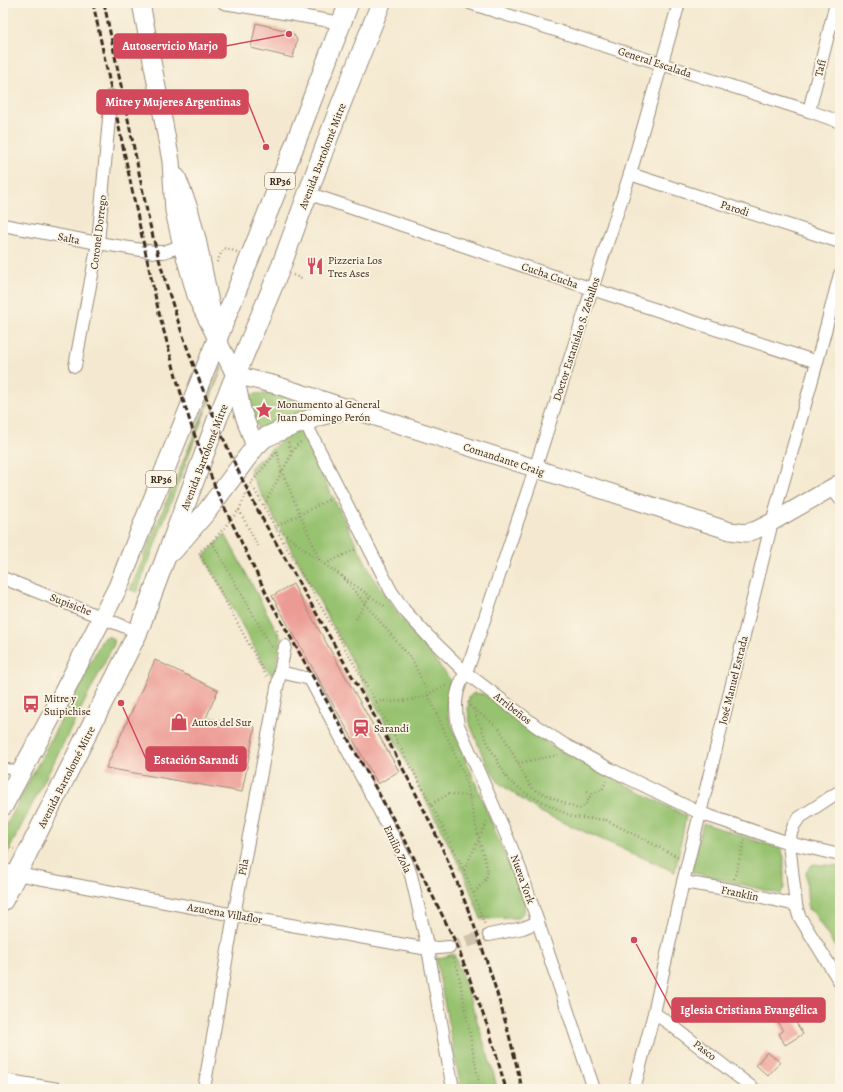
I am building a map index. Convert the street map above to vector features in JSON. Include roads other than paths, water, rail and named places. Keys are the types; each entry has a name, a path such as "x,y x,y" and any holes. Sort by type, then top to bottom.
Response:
{"main road":[{"path":"141,3 171,161 174,211 182,246 197,299 235,375 242,410 255,447"},
{"name":"RP36","path":"3,806 22,773 121,580 290,157 349,3"},
{"name":"Avenida Bartolomé Mitre","path":"3,901 10,871 138,632 235,375 280,269 307,193 380,3"},
{"path":"171,161 189,208 197,239 217,339"},
{"name":"Comandante Craig","path":"235,375 276,385 730,531 746,532 756,530 837,490"},
{"path":"165,561 207,510 255,447 264,438 284,428 308,427 348,408"}],"street":[{"path":"224,3 342,23"},
{"name":"General Escalada","path":"470,3 840,122"},
{"name":"Doctor Estanislao S. Zeballos","path":"465,672 469,665 534,469 630,174 679,3"},
{"name":"Tafí","path":"809,111 836,3"},
{"name":"Coronel Dorrego","path":"75,366 98,243 111,96"},
{"name":"Parodi","path":"630,174 840,242"},
{"name":"Cucha Cucha","path":"307,193 592,289 817,362"},
{"name":"Salta","path":"3,225 154,252 163,252 182,246"},
{"name":"José Manuel Estrada","path":"634,1089 654,1013 683,882 772,522 817,362 837,298 840,274"},
{"name":"Arribeños","path":"308,427 391,591 404,610 465,672 536,726 565,745 700,813 789,843 840,855"},
{"name":"Supisiche","path":"3,578 138,632"},
{"name":"Pila","path":"204,1089 234,915 285,646"},
{"name":"Emilio Zola","path":"280,672 310,678 406,861 428,949 453,1089"},
{"name":"Nueva York","path":"465,672 459,684 456,696 455,712 458,725 520,869 594,1089"},
{"path":"3,766 22,773"},
{"path":"840,791 799,818 794,825 789,843 796,905 799,916 840,982"},
{"name":"Azucena Villaflor","path":"10,871 234,915 428,949 449,947"},
{"name":"Franklin","path":"683,882 732,890 796,905"},
{"path":"489,935 523,928 538,922"},
{"name":"Pasco","path":"654,1013 754,1089"},
{"path":"3,1080 56,1089"}],"tunnel":[{"path":"449,947 489,935"}],"railway":[{"path":"93,3 159,313 179,387 193,431 218,494 269,599 405,840 456,943 489,1030 506,1089"},
{"path":"104,3 149,221 158,256 179,325 205,394 218,427 259,513 403,769 451,868 466,904 492,977 522,1089"}],"place":[{"name":"Autoservicio Marjo","path":"289,34"},
{"name":"Mitre y Mujeres Argentinas","path":"266,147"},
{"name":"Pizzeria Los Tres Ases","path":"315,266"},
{"name":"Monumento al General Juan Domingo Perón","path":"264,410"},
{"name":"Estación Sarandí","path":"121,703"},
{"name":"Mitre y Suipichise","path":"31,704"},
{"name":"Autos del Sur","path":"179,722"},
{"name":"Sarandí","path":"361,728"},
{"name":"Iglesia Cristiana Evangélica","path":"634,940"}]}
